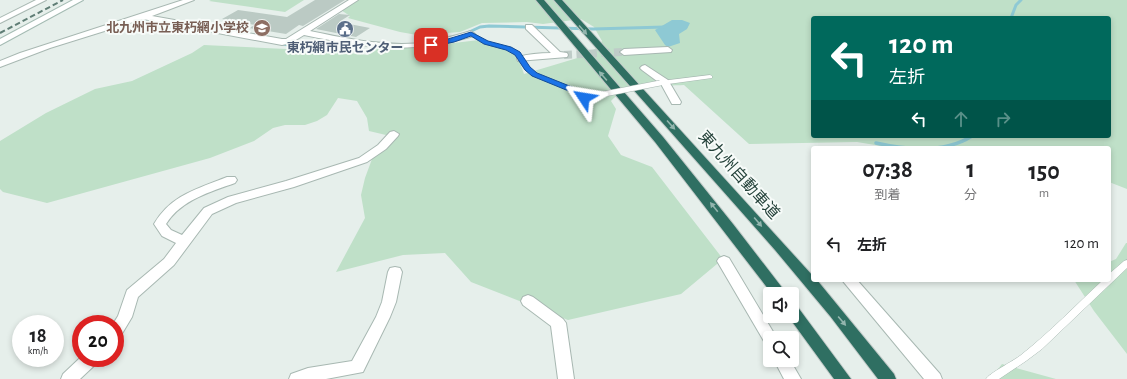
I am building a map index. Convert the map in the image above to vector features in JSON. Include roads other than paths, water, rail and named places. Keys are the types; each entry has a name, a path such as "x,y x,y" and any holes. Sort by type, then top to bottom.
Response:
{"highway":[{"path":"540,0 565,33 640,117 718,213 775,287"},
{"name":"東九州自動車道","path":"558,0 583,30 740,202 859,340 888,379"},
{"path":"799,319 843,379"}],"street":[{"path":"0,21 42,0"},
{"path":"0,42 79,0"},
{"path":"0,64 27,52 160,12 190,0"},
{"path":"143,17 282,42 288,41 354,0"},
{"path":"520,59 561,55 529,27"},
{"path":"302,32 364,44 396,46 437,44 471,34"},
{"path":"624,52 668,50"},
{"path":"645,68 663,82 676,102"},
{"path":"124,319 132,294 177,254 185,240 208,211 221,204 357,162 378,150 394,134"},
{"path":"185,240 178,239 165,232 160,224 164,217 170,210 185,199 231,180"},
{"path":"724,261 765,331"},
{"path":"297,379 308,375 357,367 383,318 389,302 395,272"},
{"path":"851,282 934,379"},
{"path":"528,301 558,323 566,379"},
{"path":"69,379 82,367"},
{"path":"786,367 793,379"}],"lane":[{"path":"471,34 486,43 509,49 517,54 527,69 535,74 579,92 584,98 663,82 710,77"},
{"path":"1111,278 1127,263"},
{"path":"991,379 1004,372 1064,324 1073,313 1107,282"}],"water":[{"path":"672,20 682,20 690,23 687,29 679,34 680,43 668,47 655,30"}],"waterway":[{"path":"1012,16 1016,5 1021,0"},
{"path":"140,18 175,25"},
{"path":"467,33 480,27 489,26 593,29 665,27"},
{"path":"279,43 288,45 295,40"},
{"path":"950,146 968,138"},
{"path":"876,143 894,146"}],"tunnel":[{"path":"564,55 624,52"}],"railway":[{"path":"0,33 63,0"}],"place":[{"name":"北九州市立東朽網小学校","path":"262,28"},
{"name":"東朽網市民センター","path":"345,29"}]}
